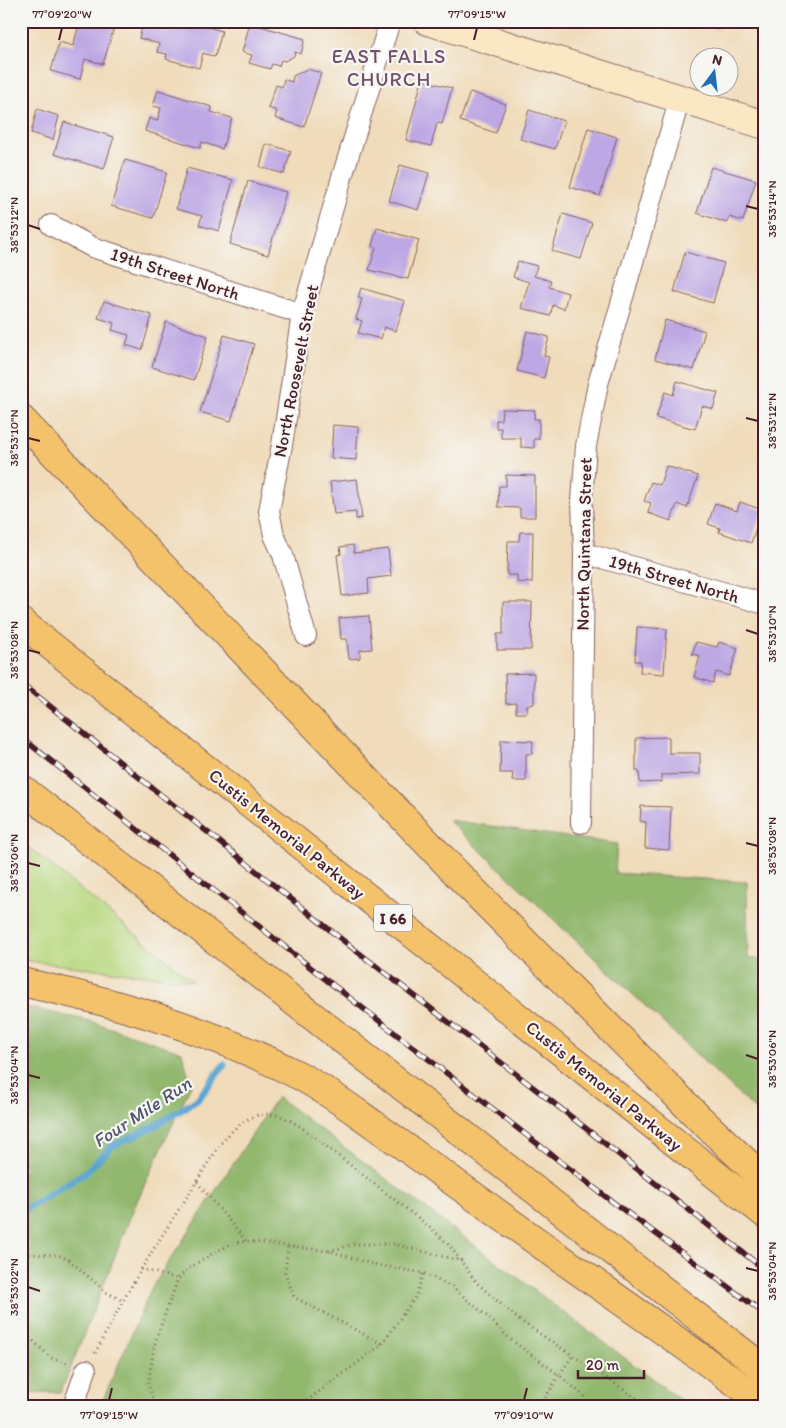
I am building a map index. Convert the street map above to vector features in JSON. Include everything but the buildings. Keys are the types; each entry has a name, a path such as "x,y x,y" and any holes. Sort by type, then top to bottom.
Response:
{"highway":[{"path":"21,419 464,881 693,1112 765,1180"},
{"name":"Custis Memorial Parkway","path":"21,622 765,1214"},
{"path":"21,788 765,1370"},
{"path":"21,982 88,997 172,1023 246,1051 301,1077 383,1131 765,1404"}],"main road":[{"path":"428,21 765,125"}],"street":[{"name":"North Roosevelt Street","path":"306,636 283,555 274,535 269,511 282,445 302,314 390,21"},
{"name":"North Quintana Street","path":"581,823 584,552 582,488 585,454 598,384 680,98"},
{"name":"19th Street North","path":"51,225 92,248 302,314"},
{"name":"19th Street North","path":"584,552 765,604"},
{"path":"73,1407 86,1370"}],"path":[{"path":"26,1334 51,1358 86,1370 141,1269 221,1144 240,1124 254,1116 265,1114 294,1121 431,1228 463,1261 478,1283 519,1320 572,1357 653,1407"},
{"path":"197,1182 246,1241"},
{"path":"156,1407 148,1384 155,1342 178,1279 190,1268 213,1253 232,1244 246,1241 328,1251 372,1264 423,1273 452,1287 488,1317 510,1339 558,1375 594,1407"},
{"path":"328,1251 355,1244 393,1244 463,1261"},
{"path":"288,1247 285,1272 294,1297 382,1344"},
{"path":"21,1260 29,1254 58,1255 69,1260 106,1292 123,1301"},
{"path":"141,1269 178,1279"},
{"path":"299,1407 382,1344 416,1296 423,1273"},
{"path":"540,1407 558,1375 572,1357"},
{"path":"225,1407 257,1403 286,1407"}],"green space":[{"path":"448,820 617,844 615,873 747,882 748,958 765,960 765,1119"},
{"path":"21,841 193,981 21,960"},
{"path":"21,1006 90,1021 182,1052 191,1085 136,1203 61,1392 21,1393 21,1172 27,1169 21,1164"},
{"path":"277,1097 690,1407 100,1407 151,1289"}],"waterway":[{"name":"Four Mile Run","path":"21,1212 86,1172 112,1146 153,1127 197,1100 224,1065"}],"railway":[{"path":"21,683 350,946 560,1108 765,1270"},
{"path":"21,737 324,978 606,1197 765,1314"}],"district":[{"name":"EAST FALLS CHURCH","path":"389,68"}]}
